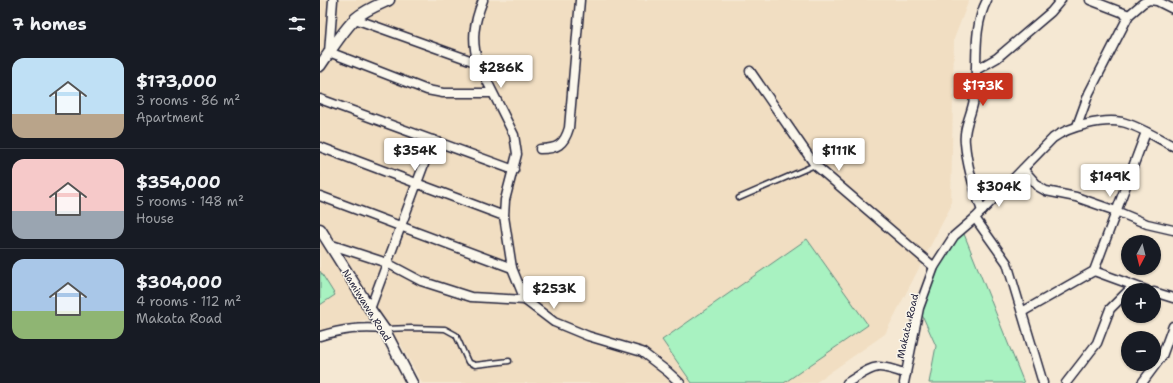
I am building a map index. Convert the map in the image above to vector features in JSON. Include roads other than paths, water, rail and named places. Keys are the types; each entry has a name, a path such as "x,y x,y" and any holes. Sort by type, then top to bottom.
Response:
{"street":[{"path":"329,52 333,0"},
{"path":"483,0 475,20 474,50 478,63 492,93 514,135 517,154 505,200 504,216 512,268 525,300 554,322 588,336 642,352 680,383"},
{"path":"540,149 555,147 561,144 566,138 570,128 580,0"},
{"path":"982,211 972,183 964,132 974,99 978,28 981,14 987,0"},
{"path":"976,70 997,58 1051,12 1061,0"},
{"path":"1090,0 1129,14"},
{"path":"1078,126 1089,93 1129,14 1149,0 1157,1 1173,8"},
{"path":"320,66 355,19 387,1"},
{"path":"355,19 478,63"},
{"path":"329,52 427,90 443,93 492,93"},
{"path":"750,71 815,165 934,267"},
{"path":"320,99 514,170"},
{"name":"Makata Road","path":"904,383 919,308 934,267 954,236 975,218 1053,138 1064,131 1078,126 1107,122 1121,122 1146,132 1173,146"},
{"path":"1022,312 1094,271 1146,132"},
{"path":"370,309 433,140"},
{"path":"320,147 504,216"},
{"path":"1023,169 1040,187 1046,191 1076,197 1147,224 1173,230"},
{"path":"320,196 512,268"},
{"path":"975,218 1007,263 1043,383"},
{"name":"Namiwawa Road","path":"320,229 384,329 412,383"},
{"path":"329,244 387,263 421,281 471,297 525,300"},
{"path":"1094,271 1121,284"},
{"path":"1161,294 1173,298"},
{"path":"1066,383 1097,342 1110,309 1121,298"},
{"path":"1142,383 1162,356 1173,326"},
{"path":"320,336 353,328 366,327 384,329"},
{"path":"847,383 876,367 886,367 906,374"}],"lane":[{"path":"739,198 815,165"},
{"path":"384,329 445,329 456,335 468,362 475,365 509,361"}]}
